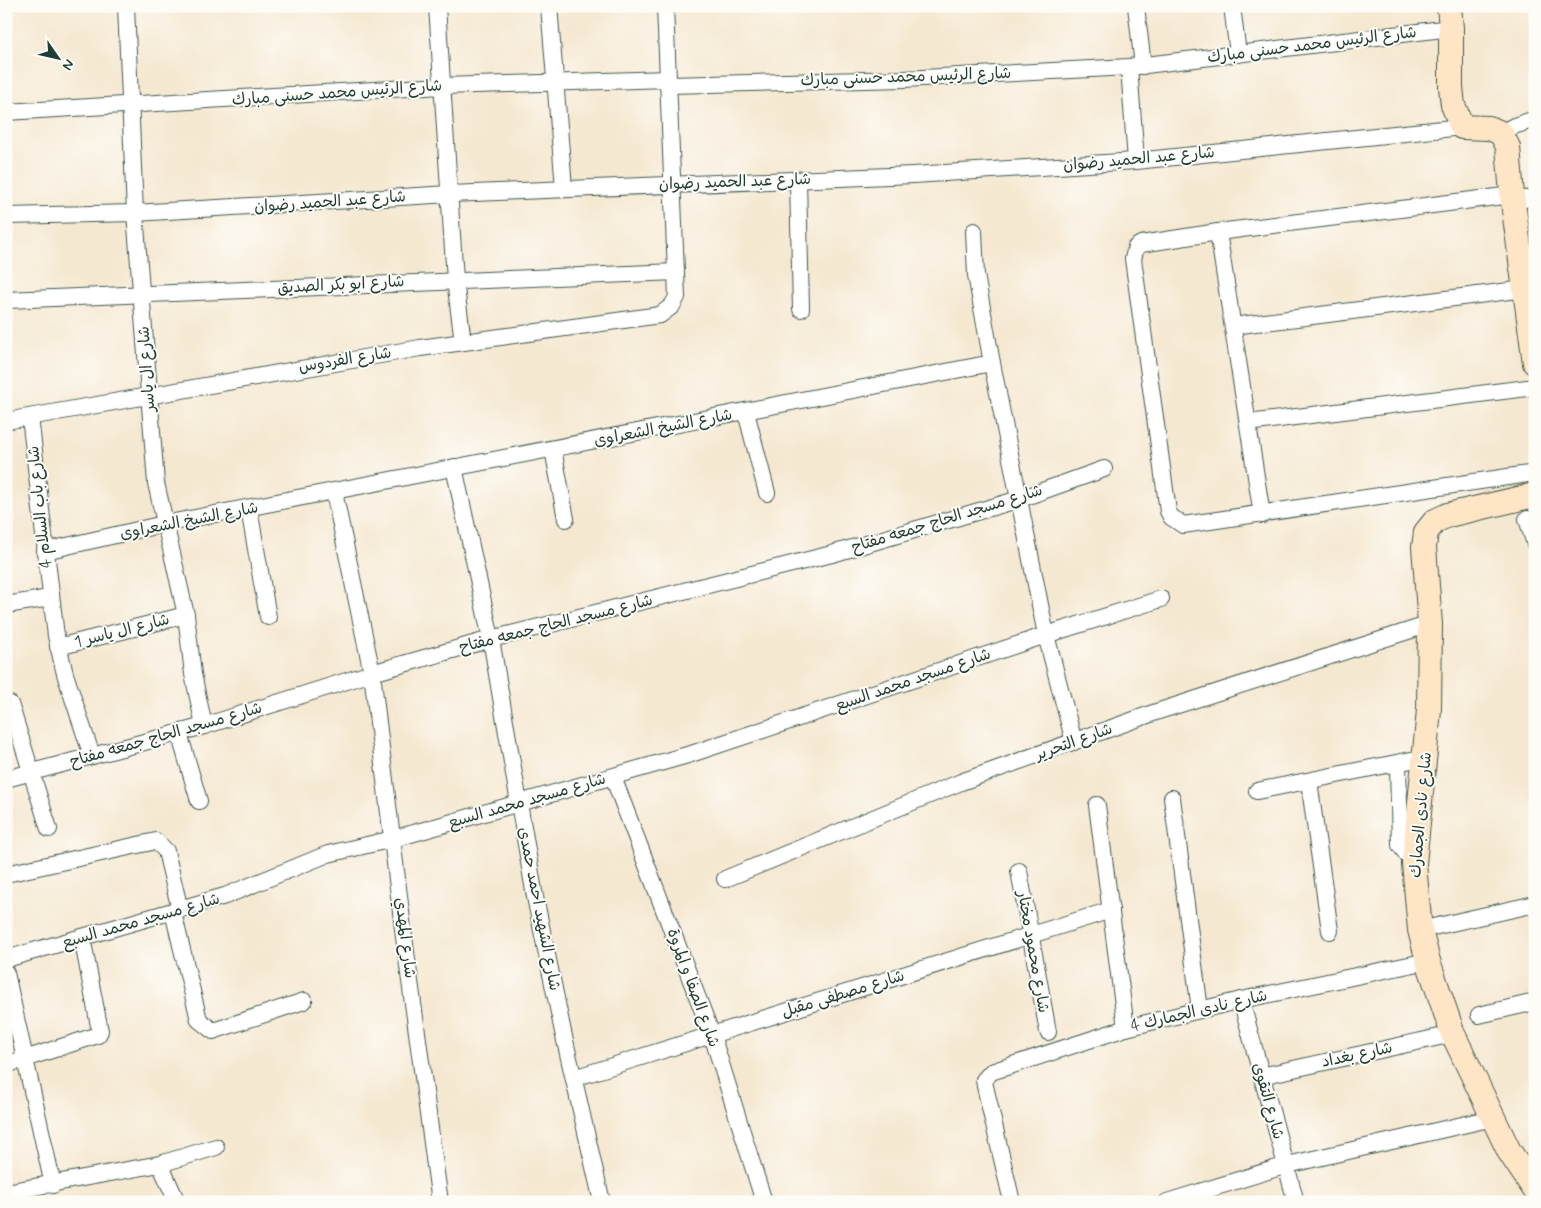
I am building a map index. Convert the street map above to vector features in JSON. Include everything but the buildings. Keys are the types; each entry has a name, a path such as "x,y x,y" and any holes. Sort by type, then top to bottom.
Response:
{"street":[{"name":"شارع ال ياسر","path":"126,6 135,212 142,295 147,395 156,483 186,615 193,674 204,726"},
{"path":"437,6 455,280 463,342"},
{"path":"549,6 564,188"},
{"path":"665,6 676,272"},
{"path":"1136,6 1136,161"},
{"path":"1232,6 1238,54"},
{"name":"شارع الرئيس محمد حسنى مبارك","path":"6,112 442,86 904,79 1136,66 1238,54 1450,17"},
{"path":"1450,17 1453,105 1462,127 1490,128 1501,133 1508,147 1520,198 1525,289 1535,363"},
{"path":"1501,133 1514,126 1535,119"},
{"name":"شارع عبد الحميد رضوان","path":"6,216 135,212 564,188 798,180 1136,161 1462,127"},
{"path":"798,180 802,309"},
{"path":"1520,198 1218,232 1141,244 1133,253 1168,510 1171,517 1183,525 1535,473"},
{"path":"974,231 976,275 992,363 1046,635 1074,742"},
{"path":"1218,232 1262,514"},
{"name":"شارع ابو بكر الصديق","path":"6,300 676,272"},
{"name":"شارع الفردوس","path":"6,421 147,395 463,342 660,315 672,306 677,297 676,272"},
{"path":"1233,326 1525,289"},
{"name":"شارع الشيخ الشعراوى","path":"45,550 164,524 992,363"},
{"path":"1248,423 1535,387"},
{"path":"746,412 766,493"},
{"name":"شارع باب السلام 4","path":"30,417 50,598 58,647 92,756"},
{"path":"553,449 566,519"},
{"name":"شارع الشهيد احمد حمدى","path":"454,467 491,639 518,804 563,1032 602,1202"},
{"name":"شارع مسجد الحاج جمعه مفتاح","path":"6,779 179,734 372,673 491,639 766,572 1020,499 1104,469"},
{"path":"334,492 372,673"},
{"name":"شارع نادى الجمارك","path":"1535,495 1448,515 1435,520 1426,532 1424,547 1430,624 1429,710 1426,757 1414,864 1420,930 1428,961 1453,1034 1509,1150 1535,1190"},
{"path":"249,509 268,617"},
{"path":"1527,519 1535,544"},
{"path":"6,604 50,598"},
{"name":"شارع مسجد محمد السبع","path":"6,959 225,896 328,854 393,839 692,754 1046,635 1161,599"},
{"name":"شارع ال ياسر 1","path":"58,647 186,615"},
{"name":"شارع التحرير","path":"725,879 961,782 1156,712 1430,624"},
{"name":"شارع المهدي","path":"372,673 439,1201"},
{"path":"10,704 49,829"},
{"path":"179,734 199,801"},
{"path":"1257,791 1426,757"},
{"path":"1398,764 1400,845 1414,864"},
{"name":"شارع الصفا و المروة","path":"613,777 712,1035 764,1202"},
{"path":"1309,781 1330,931"},
{"path":"1172,798 1200,1010"},
{"path":"1097,806 1126,1028"},
{"path":"6,874 156,841 166,851 176,911 199,1020 213,1031 304,1001"},
{"name":"شارع محمود مختار","path":"1019,872 1048,1032"},
{"path":"1420,930 1535,904"},
{"name":"شارع مصطفى مقبل","path":"574,1078 1111,910"},
{"path":"6,1065 98,1034 100,1031 82,937"},
{"name":"شارع نادى الجمارك 4","path":"1012,1202 984,1080 991,1072 1126,1028 1241,1000 1428,961"},
{"path":"6,973 53,1185"},
{"name":"شارع التقوى","path":"1241,1000 1296,1202"},
{"path":"1479,1015 1535,1002"},
{"name":"شارع بغداد","path":"1261,1076 1453,1034"},
{"path":"1167,1202 1287,1165 1493,1118"},
{"path":"6,1192 53,1185 160,1164 216,1147"},
{"path":"160,1164 177,1202"}]}
